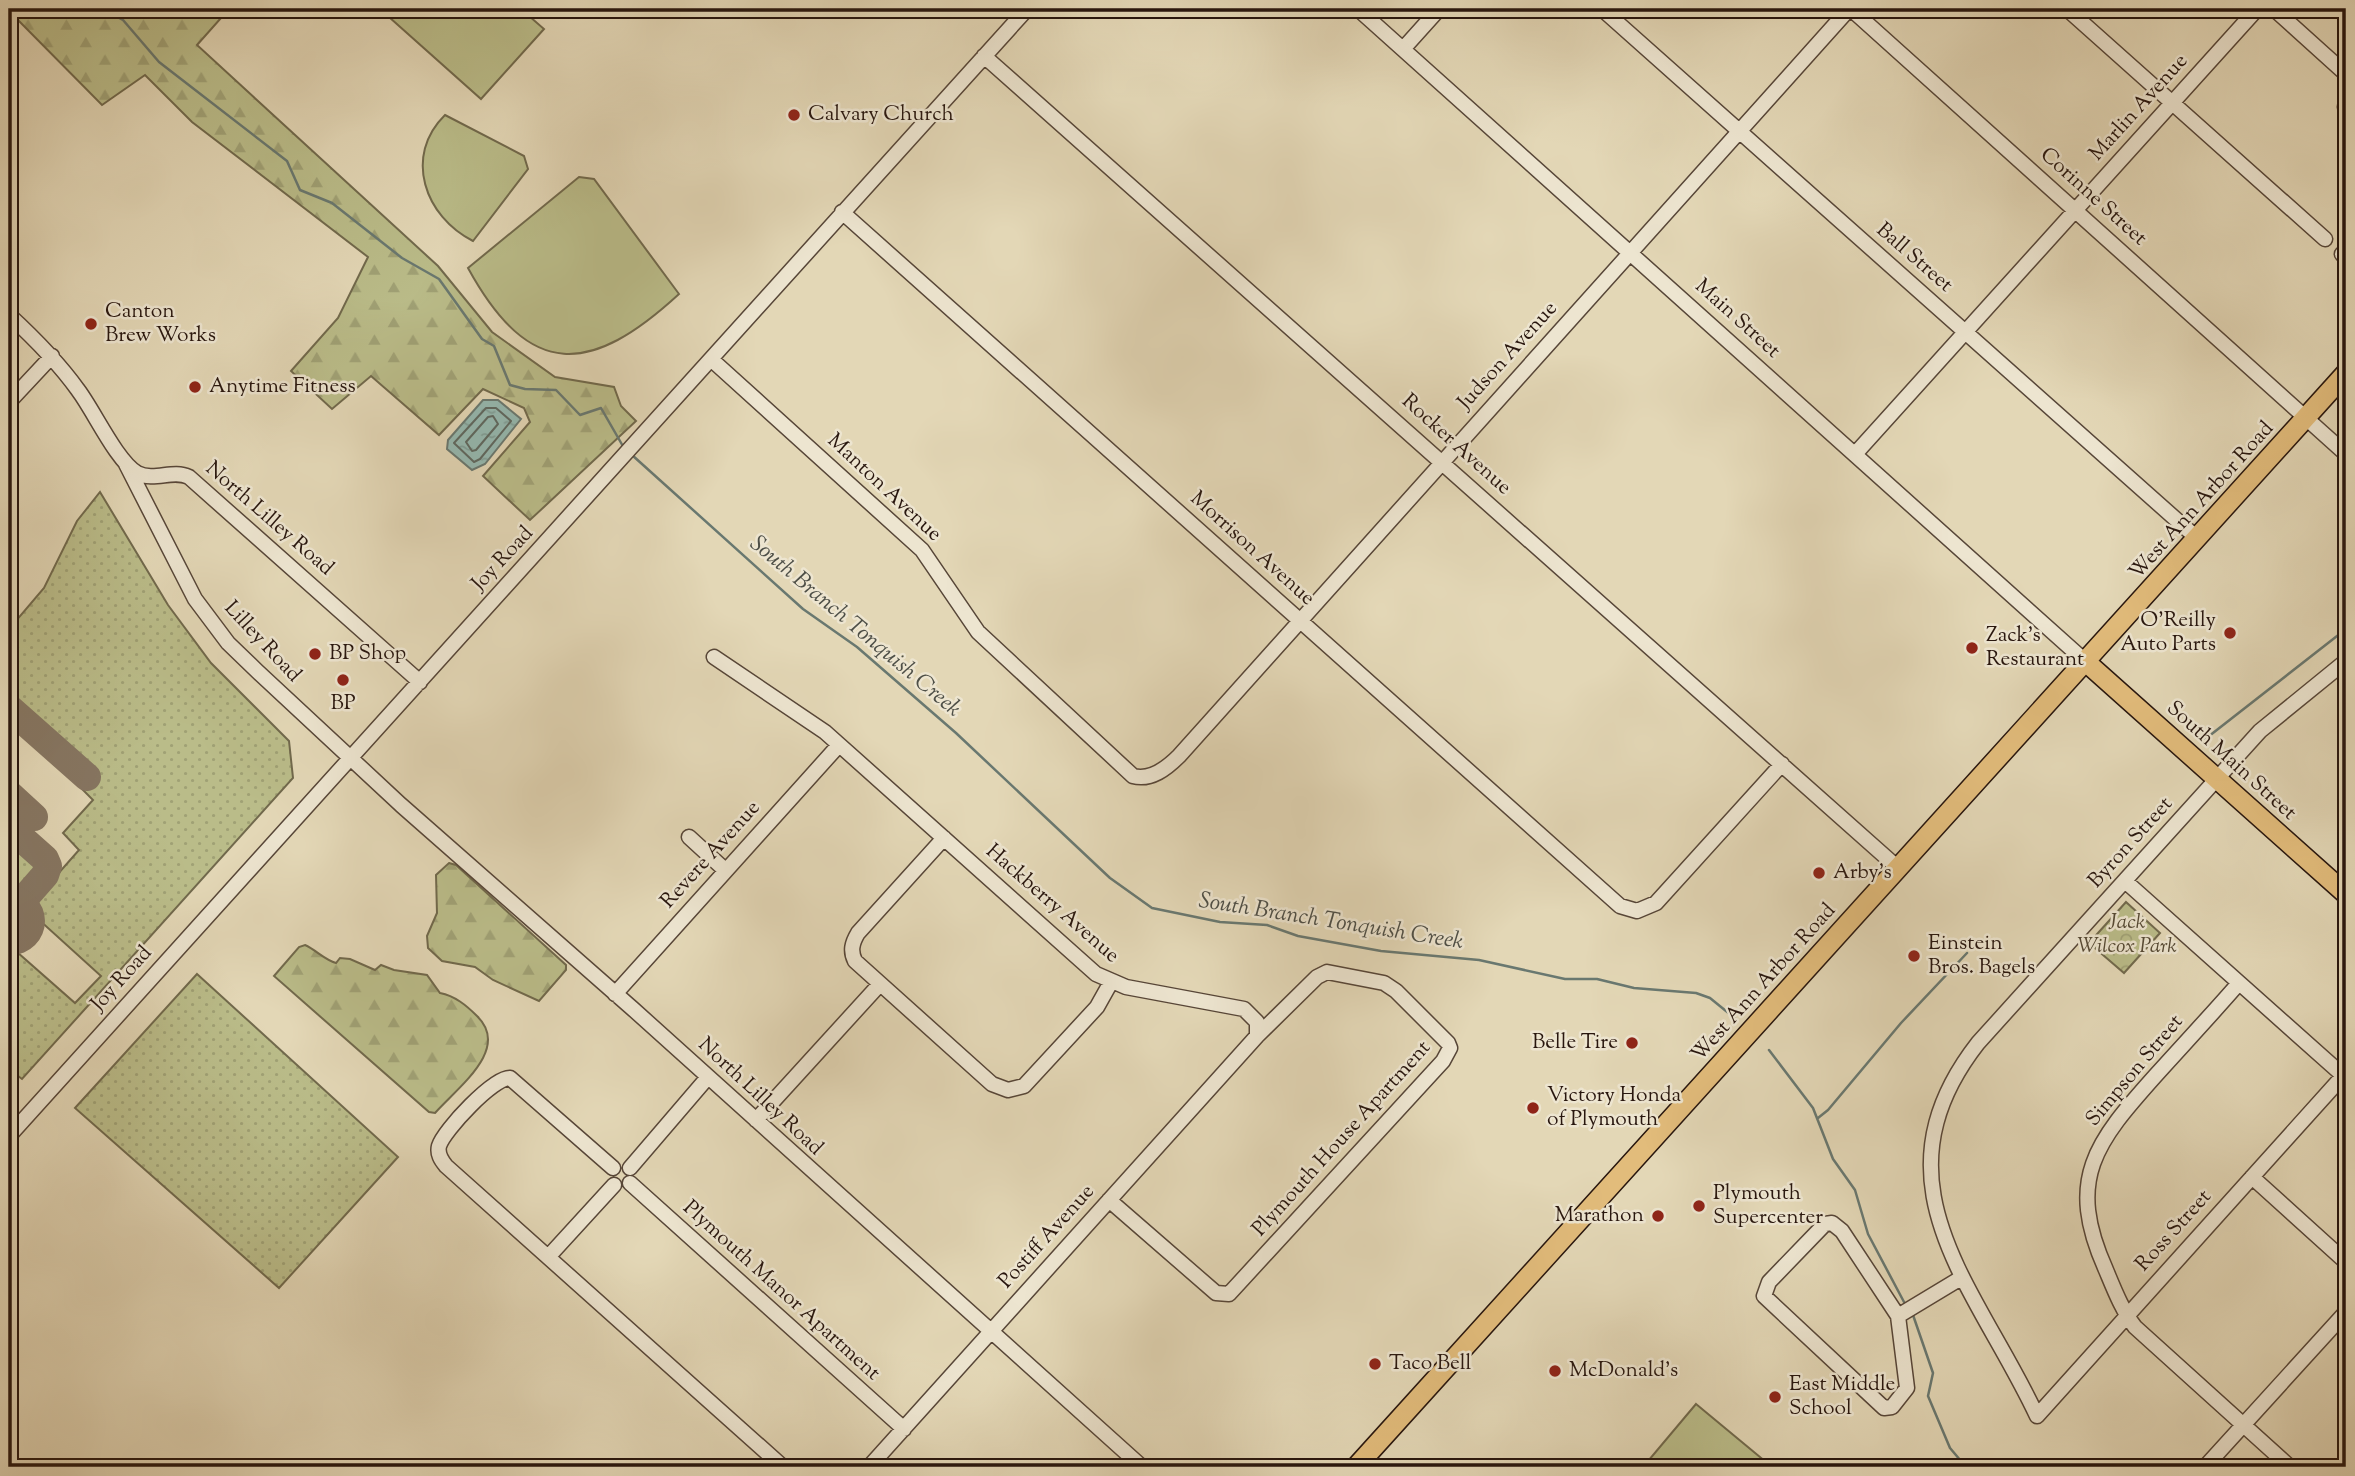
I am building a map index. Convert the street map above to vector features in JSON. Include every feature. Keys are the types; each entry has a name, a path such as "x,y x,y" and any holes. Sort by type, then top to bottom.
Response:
{"main road":[{"name":"West Ann Arbor Road","path":"1356,1467 2346,373"},
{"name":"South Main Street","path":"2086,662 2344,888"}],"street":[{"name":"Joy Road","path":"9,1136 1027,9"},
{"name":"Main Street","path":"1358,9 2086,662"},
{"path":"1403,49 1439,9"},
{"name":"Ball Street","path":"1602,9 2197,539"},
{"name":"Judson Avenue","path":"1133,776 1141,778 1153,775 1168,767 1850,9"},
{"name":"Corinne Street","path":"1850,9 2308,417 2346,454"},
{"path":"2067,9 2325,239"},
{"name":"Marlin Avenue","path":"1856,453 2257,9"},
{"path":"2274,9 2346,74"},
{"name":"Rocker Avenue","path":"984,56 1898,868"},
{"name":"Morrison Avenue","path":"842,212 1624,908 1637,911 1656,903 1782,764"},
{"path":"9,315 52,356 91,408 127,464"},
{"path":"9,402 52,356"},
{"name":"Manton Avenue","path":"712,360 922,550 978,632 1133,776"},
{"name":"North Lilley Road","path":"127,464 147,476 177,473 189,477 420,682"},
{"name":"Lilley Road","path":"127,464 181,575 215,627 257,671 349,758"},
{"name":"Hackberry Avenue","path":"714,657 811,721 1096,974 1111,982 1244,1009 1257,1022 1257,1035"},
{"name":"Byron Street","path":"2037,1416 1961,1279 1941,1232 1933,1193 1934,1143 1946,1096 1979,1043 2260,731 2346,661"},
{"name":"Revere Avenue","path":"615,994 839,745"},
{"name":"North Lilley Road","path":"349,758 1142,1467"},
{"path":"689,837 725,870"},
{"path":"944,838 853,940 855,961 992,1084 1008,1090 1024,1086 1097,1007 1111,982"},
{"path":"2125,881 2345,1077"},
{"name":"Plymouth House Apartment","path":"1110,1200 1207,1286 1216,1293 1229,1294 1443,1061 1450,1048 1444,1038 1390,986 1327,972 1317,977 1257,1035"},
{"name":"Simpson Street","path":"2126,1316 2091,1231 2087,1195 2092,1162 2115,1120 2239,983"},
{"path":"756,1120 880,984"},
{"name":"Postiff Avenue","path":"869,1467 1257,1035"},
{"path":"630,1168 708,1077"},
{"name":"Ross Street","path":"2037,1416 2345,1077"},
{"path":"612,1168 510,1078 499,1080 490,1086 445,1134 438,1152 446,1166 783,1467"},
{"path":"619,1164 630,1168 633,1174 630,1183 624,1187 614,1185 610,1175 612,1168 619,1164"},
{"path":"2252,1177 2346,1262"},
{"name":"Plymouth Manor Apartment","path":"630,1183 904,1429"},
{"path":"548,1256 614,1185"},
{"path":"1832,1223 1842,1231 1898,1315 1908,1388 1892,1407 1884,1408 1774,1308 1763,1292 1769,1282 1825,1224 1832,1223"},
{"path":"1898,1315 1961,1279"},
{"path":"2205,1467 2346,1312"},
{"path":"2126,1316 2290,1467"}],"green space":[{"path":"24,9 229,9 197,45 438,266 492,332 555,377 614,387 621,406 636,421 530,520 483,476 530,422 524,408 483,389 439,435 371,376 332,409 291,371 338,318 368,257 192,122 145,75 102,105 15,17"},
{"path":"380,9 521,9 544,29 481,99"},
{"path":"445,115 524,156 528,169 473,241 442,217 425,184 425,149 432,131"},
{"path":"579,177 594,179 679,294 647,321 618,340 590,351 564,354 539,347 515,331 491,305 468,268"},
{"path":"100,492 168,605 211,663 289,741 293,778 22,1079 9,1069 9,945 75,1003 101,976 27,909 79,850 63,833 93,800 82,789 94,775 9,699 9,629 44,588 77,521"},
{"path":"9,837 27,853 36,867 28,883 17,892 9,891"},
{"path":"449,863 456,865 566,965 566,970 539,1001 493,980 475,967 442,961 428,948 427,936 437,913 436,875"},
{"name":"Jack Wilcox Park","path":"2126,902 2160,933 2124,973 2089,943"},
{"path":"305,945 336,963 340,958 350,959 375,970 381,965 394,970 427,975 440,993 451,996 477,1016 486,1029 488,1041 485,1054 467,1080 435,1113 429,1112 274,976 299,947"},
{"path":"197,974 398,1157 279,1288 75,1108"},
{"path":"1696,1404 1772,1467 1643,1467"}],"water":[{"path":"483,400 498,400 521,419 485,464 472,470 447,449 448,440"}],"waterway":[{"name":"South Branch Tonquish Creek","path":"102,9 123,20 159,62 287,161 300,190 332,203 402,258 439,279 482,339 494,346 510,385 525,389 556,390 580,415 601,408 624,448"},
{"name":"South Branch Tonquish Creek","path":"632,455 803,609 857,647 956,733 1110,878 1152,908 1220,922 1267,925 1298,936 1381,951 1479,960 1565,979 1597,979 1634,988 1696,993 1710,998 1737,1020"},
{"name":"South Branch Tonquish Creek","path":"2204,740 2346,629"},
{"name":"South Branch Tonquish Creek","path":"1818,1118 1967,953"},
{"path":"1769,1050 1813,1108 1833,1159 1855,1190 1868,1234 1904,1302"},
{"path":"1913,1315 1933,1373 1928,1396 1950,1448 1966,1467"}],"taxiway":[{"path":"9,708 87,777"},
{"path":"9,794 34,817"},
{"path":"9,827 45,859 48,866 45,875 9,916"}],"place":[{"name":"Calvary Church","path":"794,115"},
{"name":"Canton Brew Works","path":"91,324"},
{"name":"Anytime Fitness","path":"195,387"},
{"name":"O'Reilly Auto Parts","path":"2230,633"},
{"name":"Zack's Restaurant","path":"1972,648"},
{"name":"BP Shop","path":"315,654"},
{"name":"BP","path":"343,680"},
{"name":"Arby's","path":"1819,873"},
{"name":"Einstein Bros. Bagels","path":"1914,956"},
{"name":"Belle Tire","path":"1632,1043"},
{"name":"Victory Honda of Plymouth","path":"1533,1108"},
{"name":"Plymouth Supercenter","path":"1699,1206"},
{"name":"Marathon","path":"1658,1216"},
{"name":"Taco Bell","path":"1375,1364"},
{"name":"McDonald's","path":"1555,1371"},
{"name":"East Middle School","path":"1775,1397"}]}
